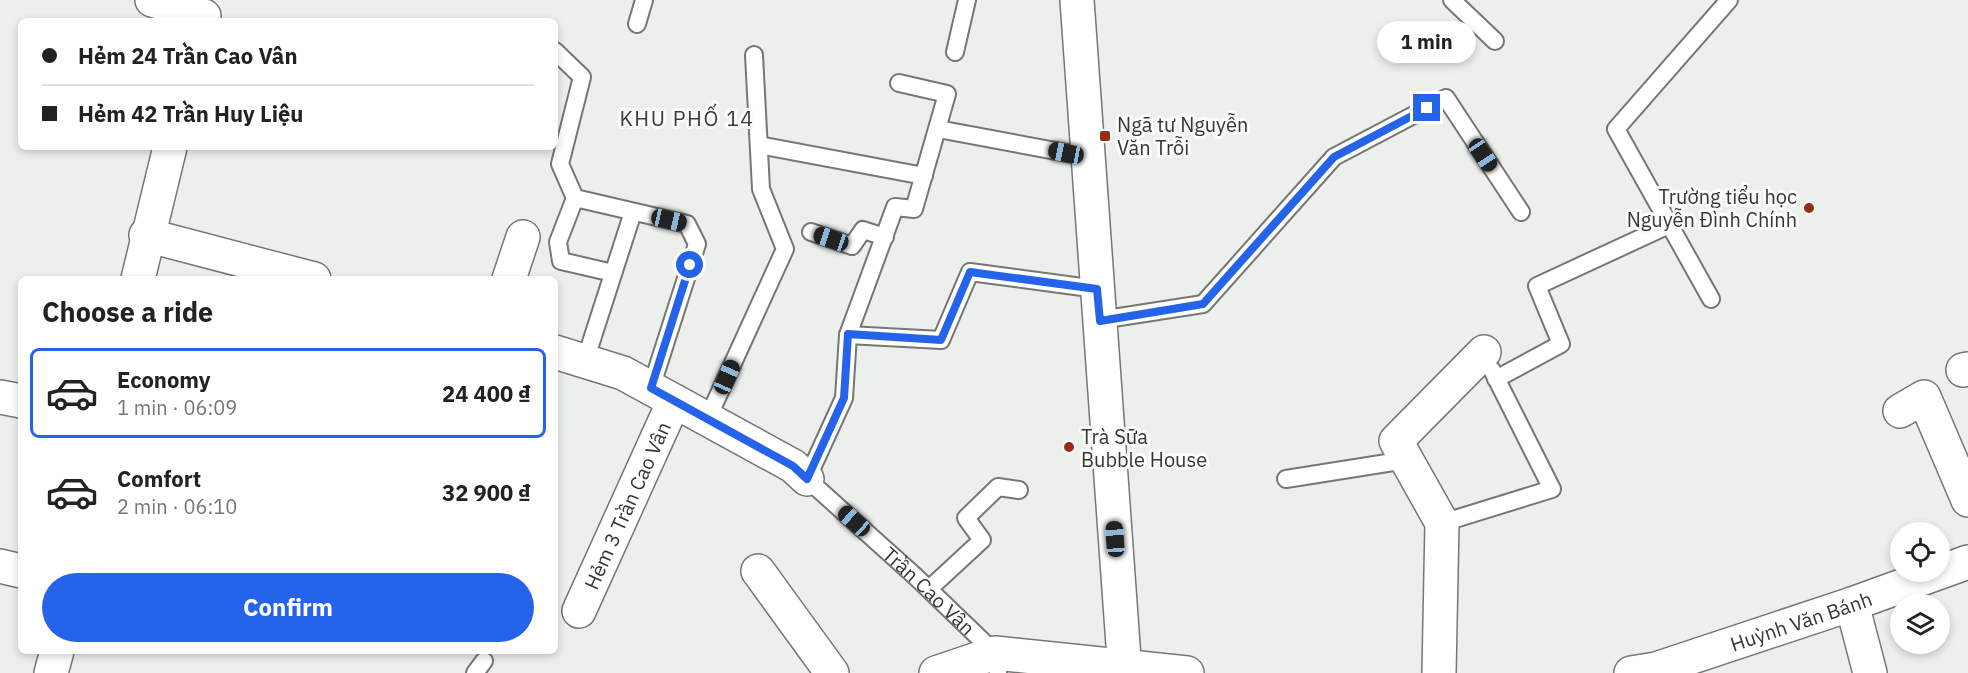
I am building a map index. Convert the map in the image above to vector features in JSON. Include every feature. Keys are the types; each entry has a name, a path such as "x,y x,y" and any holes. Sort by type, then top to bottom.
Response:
{"street":[{"path":"152,0 205,12"},
{"path":"1077,0 1124,670"},
{"path":"139,276 146,235 169,150"},
{"path":"146,235 303,276"},
{"path":"510,276 523,237"},
{"name":"Trần Cao Vân","path":"570,357 623,373 793,466 807,479"},
{"path":"1438,673 1442,523 1396,441 1490,366"},
{"name":"Hẻm 3 Trần Cao Vân","path":"579,611 662,395"},
{"path":"0,397 18,400"},
{"path":"1900,411 1924,397 1968,500"},
{"name":"Huỳnh Văn Bánh","path":"1648,672 1852,604 1968,562"},
{"path":"0,566 18,570"},
{"path":"758,571 832,673"},
{"path":"1852,604 1870,673"},
{"path":"51,673 56,654"},
{"path":"936,673 996,663 1187,673"}],"lane":[{"path":"637,24 644,0"},
{"path":"955,52 967,0"},
{"path":"1452,0 1495,41"},
{"path":"1711,299 1616,129 1729,0"},
{"path":"558,54 582,77 560,164 575,198 558,242 561,261 613,273"},
{"path":"707,420 785,249 761,189 754,55"},
{"path":"807,479 844,398 848,334 895,207 914,208 947,94 899,83"},
{"path":"848,334 941,340 970,272 1098,305 1203,304 1334,157 1446,99 1521,212"},
{"path":"938,129 1088,157"},
{"path":"759,145 924,176"},
{"path":"575,198 687,224 697,244 662,395"},
{"path":"570,357 613,273 633,212"},
{"path":"1442,523 1552,489 1490,366 1561,344 1537,286 1671,224"},
{"path":"811,232 852,246 863,230 885,237"},
{"path":"1286,478 1406,460"},
{"name":"Trần Cao Vân","path":"807,479 929,589 996,663"},
{"path":"929,589 982,540 966,518 998,487 1019,490"}],"place":[{"name":"Ngã tư Nguyễn Văn Trỗi","path":"1105,136"},
{"name":"Trường tiểu học Nguyễn Đình Chính","path":"1809,208"},
{"name":"Trà Sữa Bubble House","path":"1069,447"}],"district":[{"name":"KHU PHỐ 14","path":"687,118"}],"route":[{"path":"690,265 651,388 793,466 807,479 844,398 848,334 941,340 970,272 1097,289 1100,321 1203,304 1334,157 1427,108"}]}
